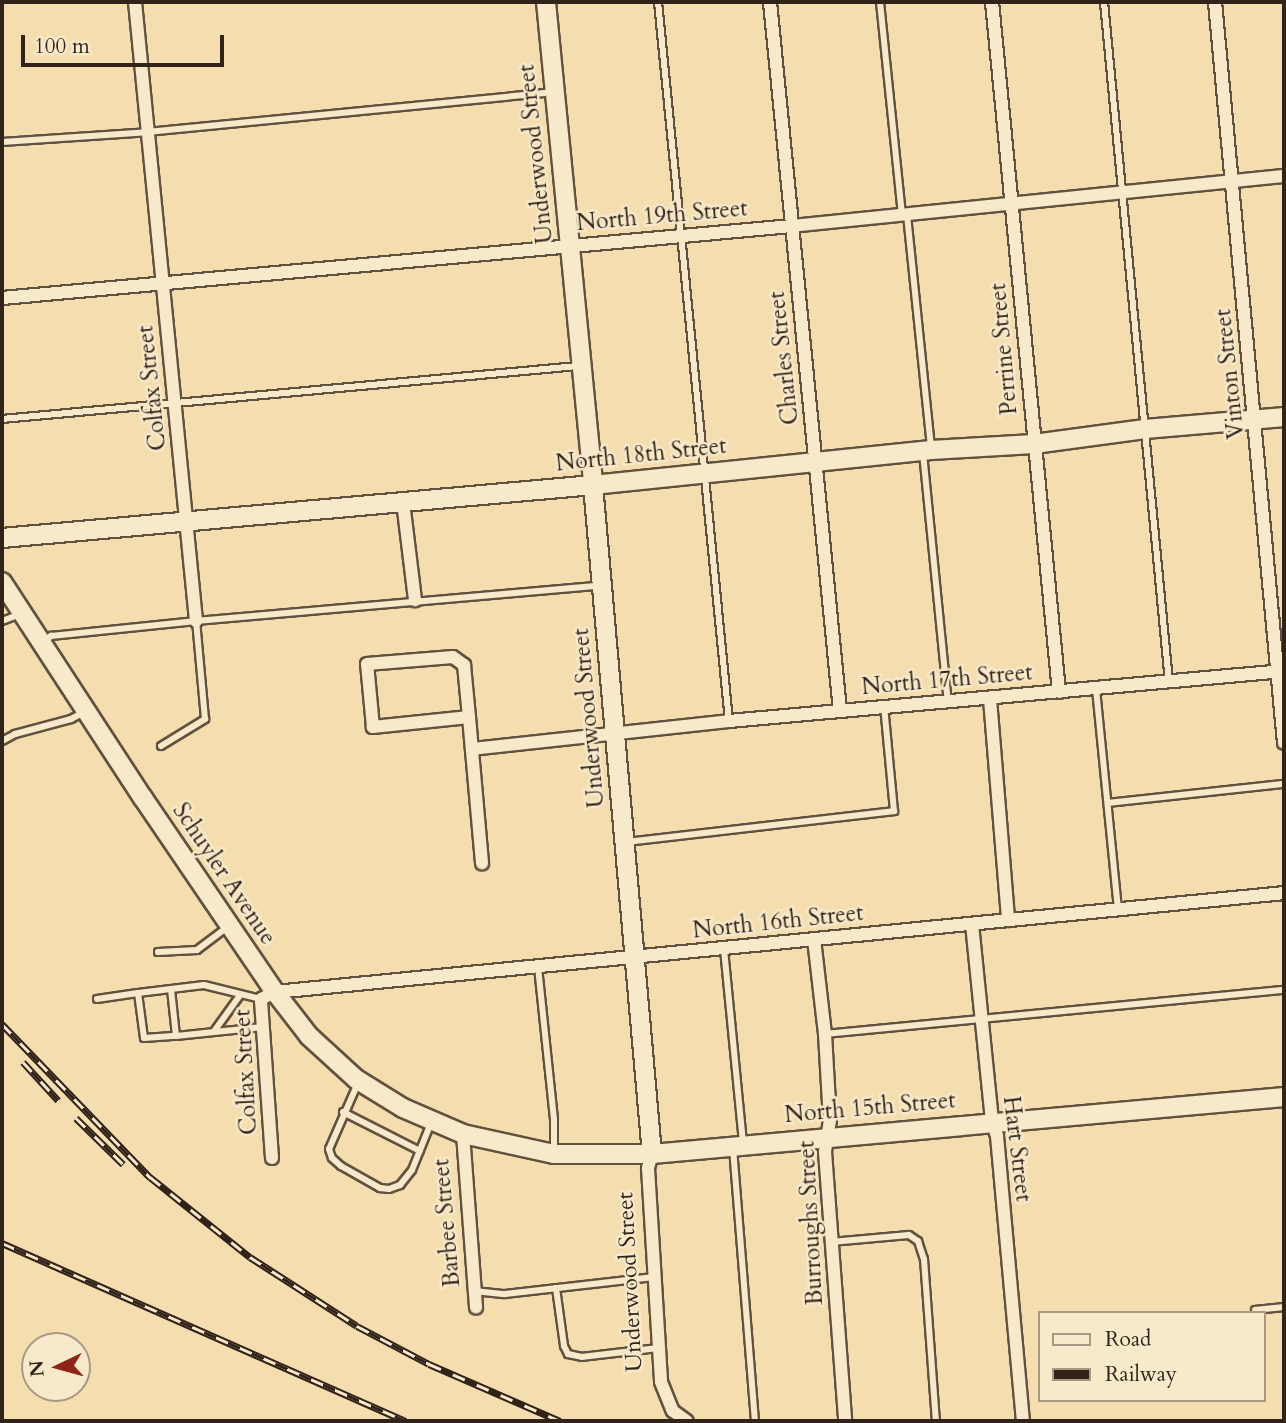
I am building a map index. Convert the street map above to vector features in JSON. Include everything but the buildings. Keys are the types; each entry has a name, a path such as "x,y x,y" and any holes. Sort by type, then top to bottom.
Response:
{"street":[{"name":"Colfax Street","path":"135,2 196,621"},
{"name":"Underwood Street","path":"546,2 593,485 652,1154 648,1168 659,1348 665,1398 673,1411 687,1421"},
{"name":"Charles Street","path":"770,2 840,710"},
{"name":"Perrine Street","path":"992,2 1059,692"},
{"name":"Vinton Street","path":"1215,2 1281,671 1284,743"},
{"name":"North 19th Street","path":"2,298 791,226 1284,176"},
{"name":"North 18th Street","path":"2,538 593,485 1284,417"},
{"path":"403,502 415,600"},
{"name":"Schuyler Avenue","path":"2,582 230,925 268,995 359,1081 402,1108 463,1134"},
{"path":"469,717 373,727 367,664 453,657 464,665 469,717 482,863"},
{"name":"North 17th Street","path":"472,750 840,710 990,699 1281,671"},
{"path":"990,699 1008,920"},
{"name":"North 16th Street","path":"268,995 1284,892"},
{"name":"Hart Street","path":"972,924 992,1122 997,1136 1023,1421"},
{"name":"Burroughs Street","path":"814,939 825,1034 830,1120 826,1137 831,1242 845,1421"},
{"name":"Colfax Street","path":"268,995 263,1027 272,1158"},
{"name":"North 15th Street","path":"463,1134 554,1154 652,1154 1284,1097"},
{"name":"Barbee Street","path":"463,1134 476,1308"}],"lane":[{"path":"658,2 707,473 729,721"},
{"path":"880,2 905,214 948,702"},
{"path":"1104,2 1169,682"},
{"path":"2,142 147,132 554,92"},
{"path":"2,419 580,366"},
{"path":"42,642 51,636 196,621 602,585"},
{"path":"2,621 23,613"},
{"name":"Colfax Street","path":"161,746 205,719 196,621"},
{"path":"1097,689 1118,908"},
{"path":"625,842 894,811 884,706"},
{"path":"2,741 15,734 71,719 87,710"},
{"path":"1108,803 1284,784"},
{"path":"158,953 197,950 230,925"},
{"path":"724,949 755,1421"},
{"path":"538,967 554,1119 554,1154"},
{"path":"97,999 204,985 241,994 268,995"},
{"path":"171,989 176,1036"},
{"path":"825,1034 1284,990"},
{"path":"138,993 144,1038 263,1027"},
{"path":"215,1030 241,994"},
{"path":"359,1081 343,1112 329,1149 332,1158 380,1188 389,1189 400,1185 412,1170 432,1121"},
{"path":"343,1112 420,1151"},
{"path":"831,1242 909,1235 918,1241 924,1259 936,1421"},
{"path":"474,1291 505,1294 656,1277"},
{"path":"556,1288 564,1346 568,1354 582,1357 659,1348"},
{"path":"1255,1310 1284,1307"}],"railway":[{"path":"2,1024 150,1177 250,1257 357,1326 429,1364 560,1421"},
{"path":"23,1062 58,1100"},
{"path":"76,1118 123,1164"},
{"path":"2,1243 406,1421"}]}
